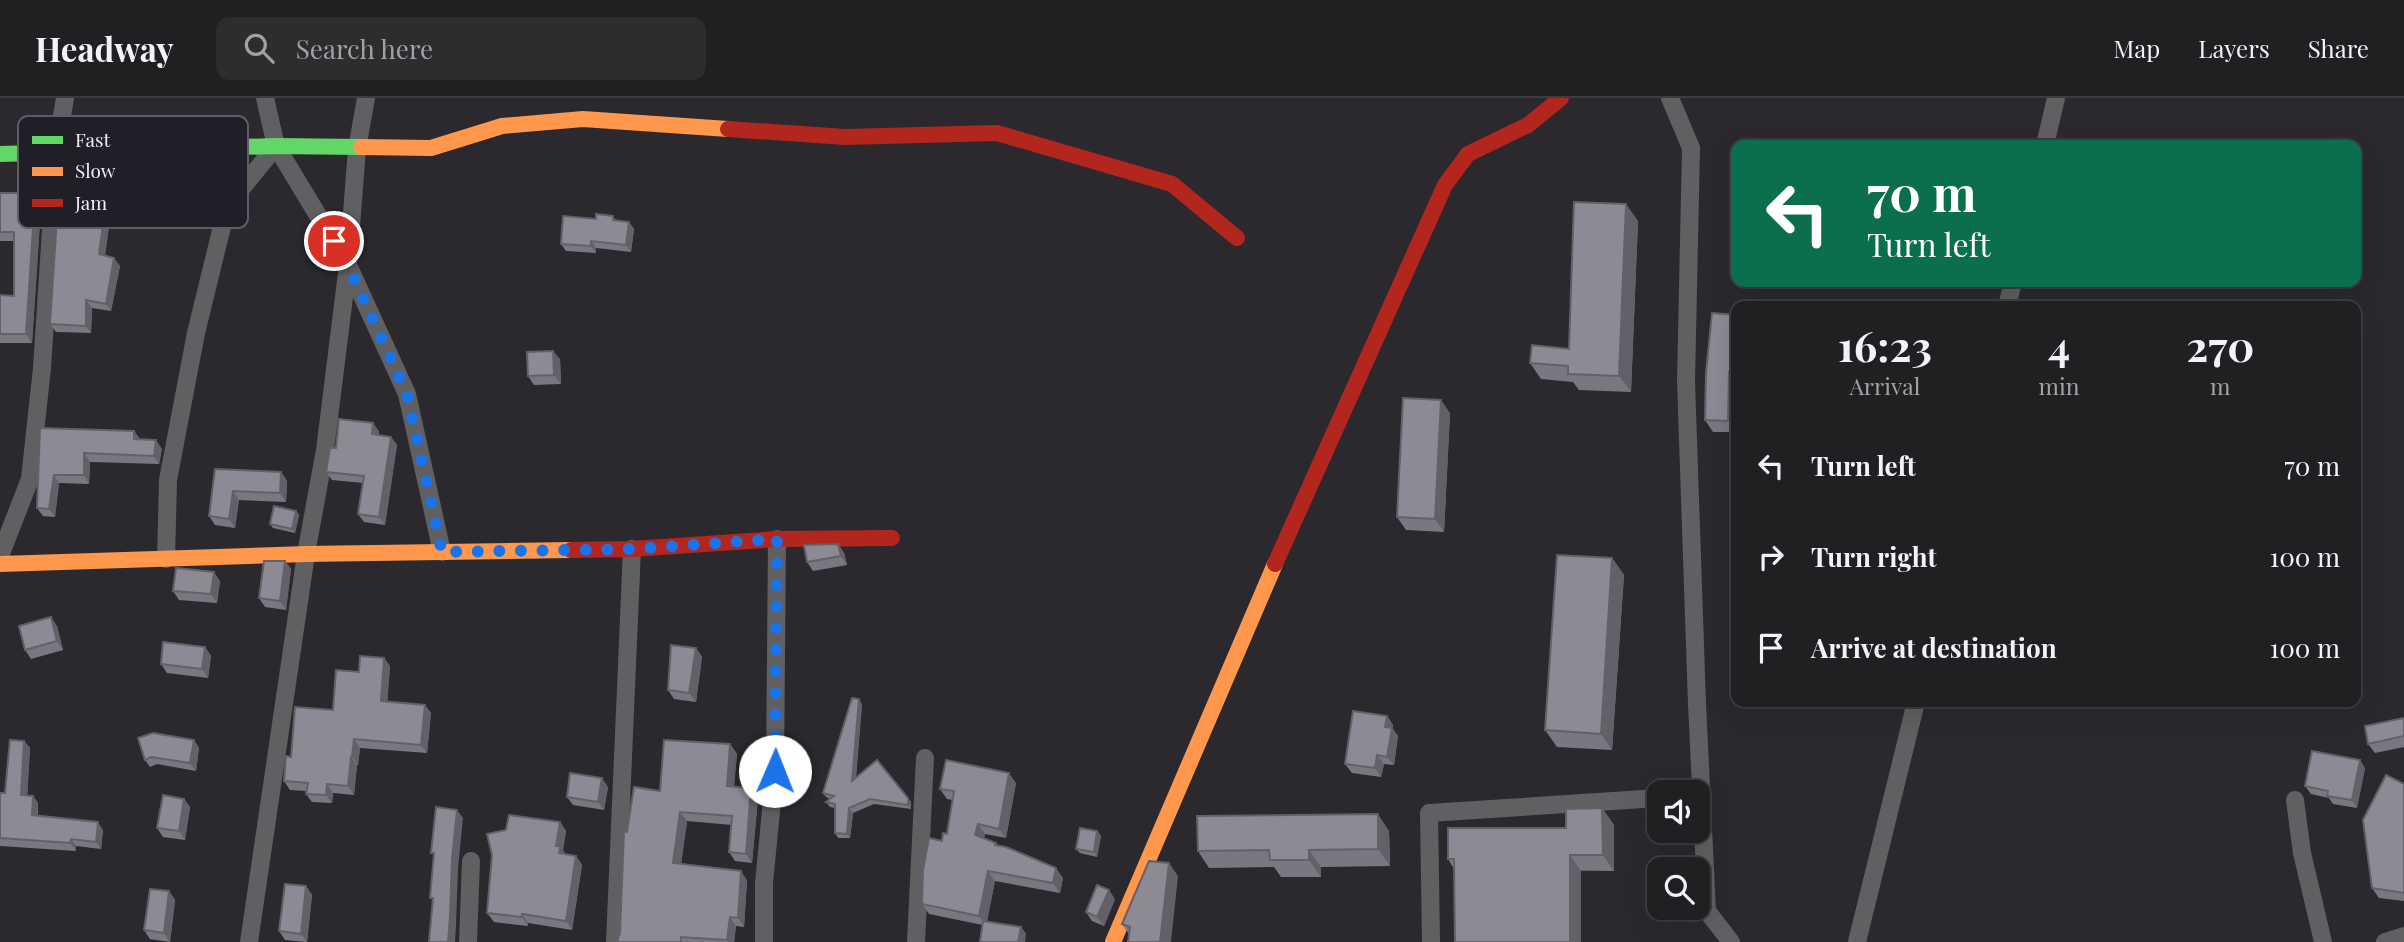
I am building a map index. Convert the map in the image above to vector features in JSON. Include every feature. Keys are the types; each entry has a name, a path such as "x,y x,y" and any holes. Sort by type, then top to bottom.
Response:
{"street":[{"path":"62,116 65,98"},
{"path":"265,98 275,146 348,265 407,394 442,552"},
{"path":"249,942 306,554 326,450 348,265 357,149 366,98"},
{"path":"1113,942 1303,499 1445,185 1468,154 1528,125 1561,98"},
{"path":"1670,98 1691,148 1686,381 1699,780"},
{"path":"2046,140 2056,98"},
{"path":"248,147 431,148 502,127 583,119 845,137 997,133 1172,184 1237,238"},
{"path":"248,180 275,146"},
{"path":"0,154 18,154"},
{"path":"0,556 30,479 42,368 51,228"},
{"path":"166,559 168,480 196,333 222,228"},
{"path":"0,564 306,554 632,549 777,539 892,538"},
{"path":"764,942 764,883 775,771 777,539"},
{"path":"615,942 632,549"},
{"path":"1857,942 1915,707"},
{"path":"916,942 925,758"},
{"path":"1431,942 1429,813 1647,799"},
{"path":"2295,800 2302,853 2323,942"},
{"path":"1703,843 1707,911 1731,942"},
{"path":"468,942 471,860"},
{"path":"2385,942 2404,936"}],"building":[{"path":"0,193 18,193 18,228 33,228 26,334 0,334 0,295 14,296 14,232 0,232"},
{"path":"1574,202 1626,204 1619,376 1568,374 1568,366 1530,363 1532,345 1569,349"},
{"path":"596,214 629,222 626,245 591,241 591,246 561,244 563,216 596,219"},
{"path":"56,228 103,228 99,254 114,258 106,304 86,300 86,326 50,324"},
{"path":"1712,313 1731,315 1728,421 1705,420"},
{"path":"553,351 554,375 528,376 527,352"},
{"path":"1403,398 1441,400 1435,519 1397,517"},
{"path":"339,419 373,423 372,434 391,437 379,517 358,514 364,476 326,472 330,448 336,448"},
{"path":"40,428 134,431 134,439 156,440 154,456 84,453 84,475 54,475 49,509 37,508"},
{"path":"215,469 281,472 280,493 233,491 229,519 209,516"},
{"path":"274,506 296,511 292,529 270,524"},
{"path":"838,544 841,556 807,562 804,545"},
{"path":"1557,555 1612,558 1601,734 1545,730"},
{"path":"264,561 285,561 280,601 259,598"},
{"path":"176,568 214,572 211,594 173,591"},
{"path":"51,617 57,641 25,650 19,626"},
{"path":"163,642 205,647 202,669 161,664"},
{"path":"671,645 696,648 689,693 668,690"},
{"path":"360,656 384,658 381,701 425,705 421,745 354,739 348,786 327,784 326,795 306,794 308,783 284,781 286,756 291,757 295,707 333,710 336,670 359,672"},
{"path":"852,698 859,699 852,781 877,760 908,798 908,805 870,799 849,808 847,834 835,833 835,804 826,802 834,796 823,793"},
{"path":"1353,711 1387,716 1385,727 1392,728 1387,757 1377,755 1375,768 1345,764"},
{"path":"2404,718 2404,736 2368,744 2365,726"},
{"path":"153,733 194,740 190,763 151,757 145,760 138,738"},
{"path":"10,740 24,741 21,795 33,796 32,815 98,822 96,842 0,838 0,793 5,793"},
{"path":"664,740 730,744 727,786 751,788 746,854 729,852 732,816 680,812 673,863 741,871 738,918 730,917 727,940 681,937 681,942 617,942 620,933 624,831 627,832 634,787 660,791"},
{"path":"2312,751 2360,760 2352,800 2327,796 2328,791 2305,786"},
{"path":"946,760 1009,773 999,829 978,824 975,835 1056,868 1053,883 988,871 979,916 922,904 923,870 929,838 942,841 943,833 947,834 954,791 940,789"},
{"path":"570,773 602,778 598,802 567,797"},
{"path":"2386,775 2404,784 2404,893 2372,888 2363,820"},
{"path":"163,795 184,799 179,831 157,828"},
{"path":"436,807 457,810 448,942 429,942 433,898 430,898 434,853 431,853"},
{"path":"1602,808 1603,855 1570,855 1570,942 1455,942 1454,859 1448,859 1448,828 1566,828 1566,809"},
{"path":"1378,814 1378,849 1309,850 1309,860 1270,860 1269,850 1198,851 1197,816"},
{"path":"509,815 560,822 556,846 560,846 559,853 576,856 566,921 522,914 522,917 487,913 492,855 487,834 506,830"},
{"path":"1080,828 1097,831 1094,852 1076,849"},
{"path":"1149,861 1169,863 1160,942 1128,942 1130,927 1122,924"},
{"path":"285,884 306,886 301,934 279,931"},
{"path":"1097,885 1109,890 1097,917 1086,912"},
{"path":"150,889 169,891 164,933 144,930"},
{"path":"983,921 1021,927 1018,942 980,942"}],"traffic: fast":[{"path":"248,147 361,147"},
{"path":"0,154 18,153"}],"traffic: slow":[{"path":"361,147 431,148 502,126 583,119 728,129"},
{"path":"0,564 306,554 571,550"},
{"path":"1113,942 1275,564"}],"traffic: jam":[{"path":"1275,564 1445,185 1468,154 1528,125 1561,98"},
{"path":"728,129 845,137 997,133 1172,184 1237,238"},
{"path":"571,550 632,549 777,539 892,538"}],"route":[{"path":"334,241 348,265 407,394 442,552 632,549 777,539 775,771"}]}
